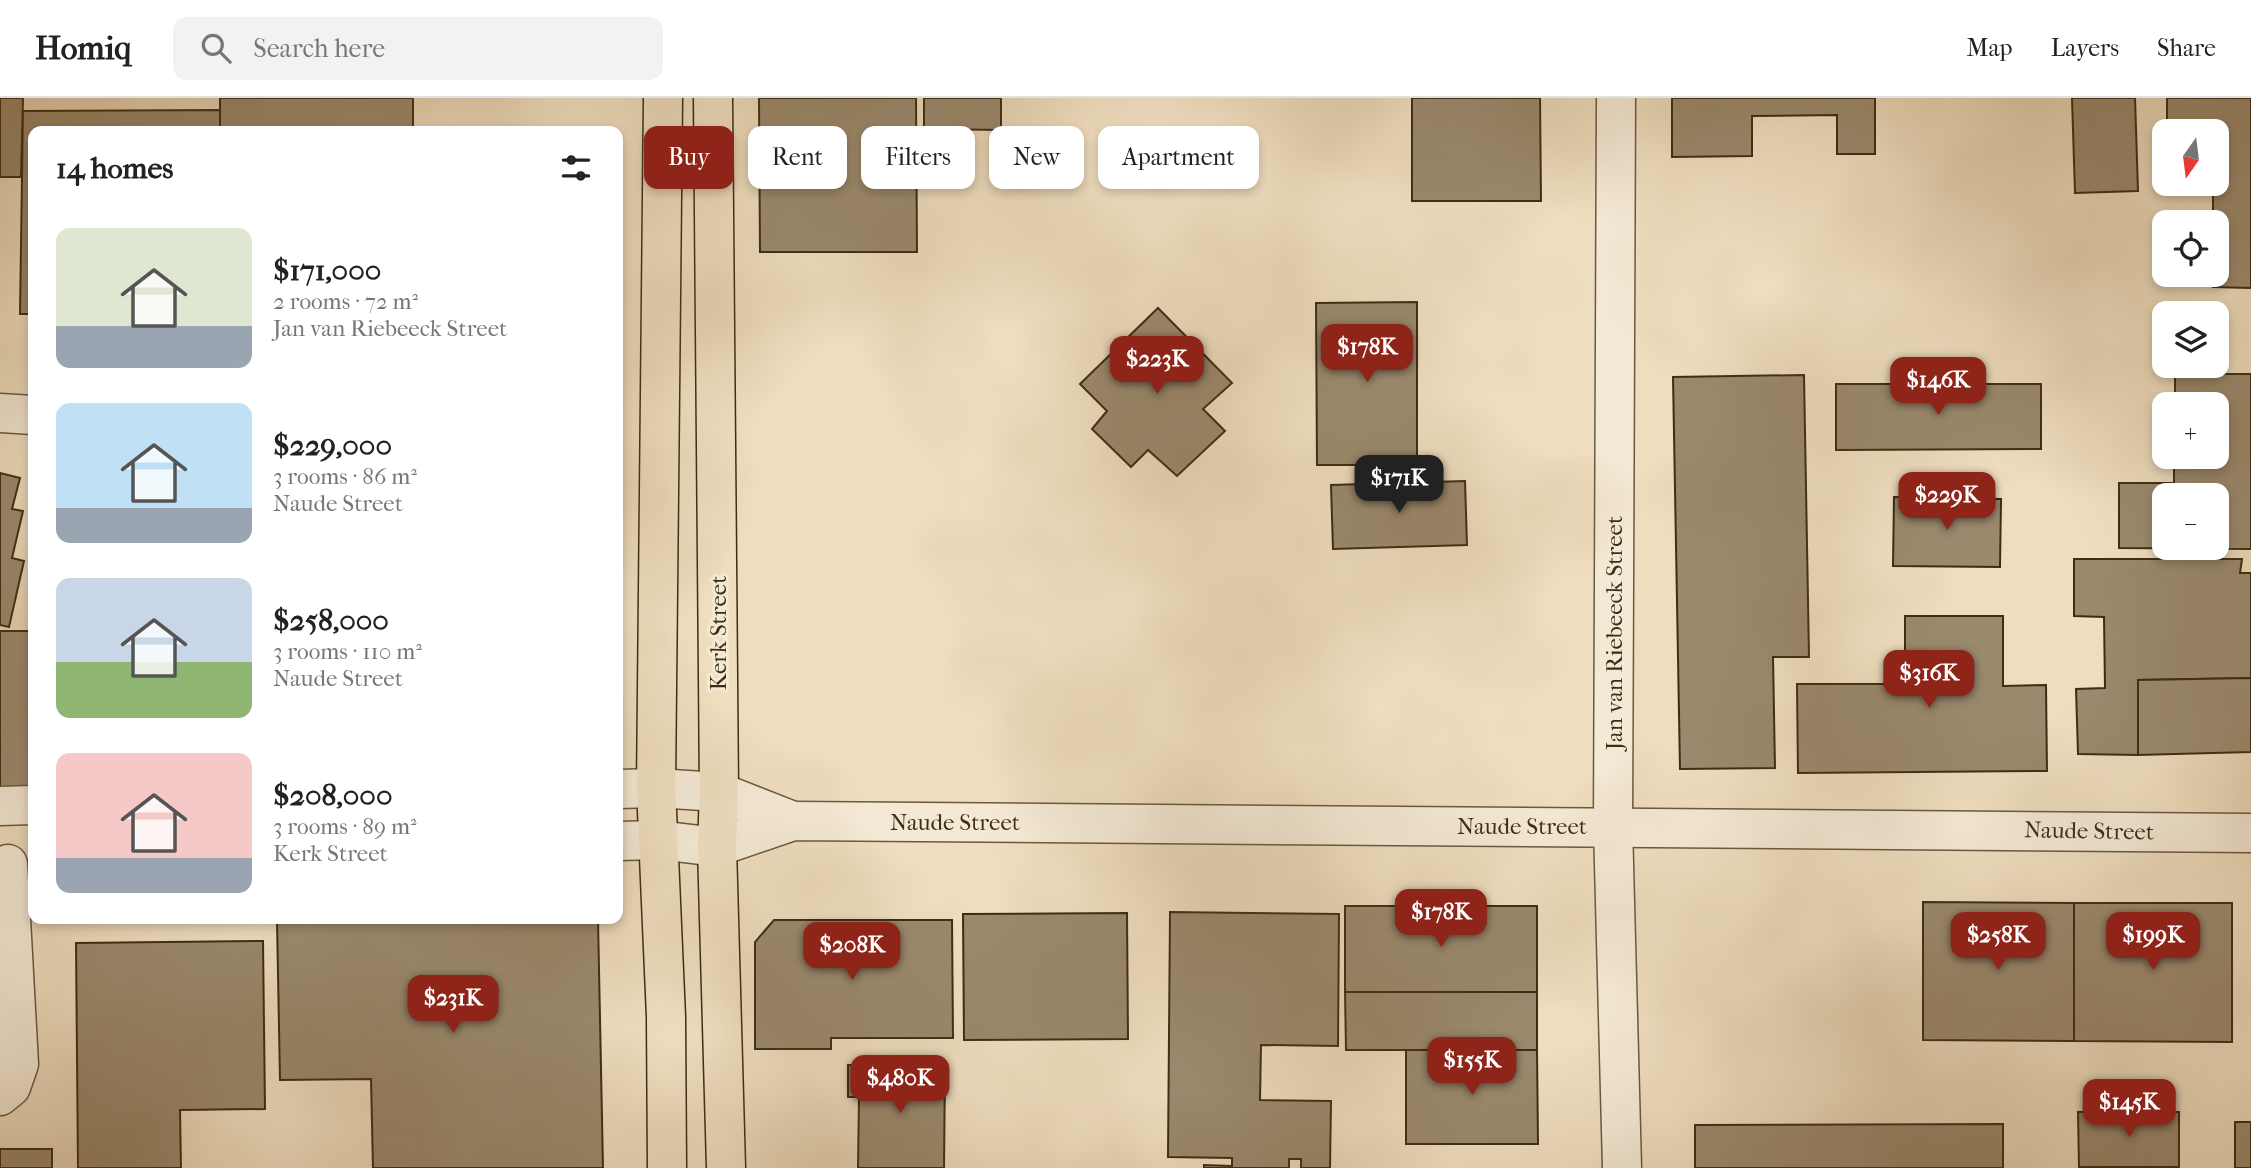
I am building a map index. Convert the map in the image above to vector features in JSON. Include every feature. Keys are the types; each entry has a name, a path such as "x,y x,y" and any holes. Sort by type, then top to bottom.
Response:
{"highway":[{"path":"663,98 656,788 666,1017 667,1168"},
{"name":"Kerk Street","path":"713,98 719,792 717,847 726,1168"}],"street":[{"name":"Jan van Riebeeck Street","path":"1616,98 1613,826 1622,1168"},
{"path":"0,413 28,415"},
{"name":"Naude Street","path":"623,789 719,792 793,821"},
{"path":"0,806 28,805"},
{"name":"Naude Street","path":"717,847 793,821 2251,833"},
{"path":"623,841 658,840 717,847"},
{"path":"0,1097 11,1087 19,1064 14,864"}],"building":[{"path":"0,98 23,98 21,177 0,177"},
{"path":"220,98 413,98 413,126 220,126"},
{"path":"759,98 916,98 916,126 861,126 861,189 917,189 917,252 760,252 760,189 847,189 847,126 759,126"},
{"path":"924,98 1001,98 1001,126 989,126 989,130 975,130 975,126 924,126"},
{"path":"1412,98 1540,98 1541,201 1412,201"},
{"path":"1672,98 1875,98 1875,154 1837,154 1837,115 1752,116 1752,156 1672,157"},
{"path":"2072,98 2135,98 2138,191 2075,193"},
{"path":"2167,98 2251,98 2251,288 2213,287 2229,287 2229,210 2213,210 2213,196 2230,196 2230,119 2167,119"},
{"path":"220,110 220,126 28,126 28,314 20,314 23,111"},
{"path":"1417,302 1417,465 1317,465 1316,303"},
{"path":"1158,308 1232,383 1203,409 1225,431 1177,476 1148,450 1131,467 1092,429 1107,411 1080,384"},
{"path":"2229,374 2251,374 2251,549 2229,549 2229,483 2174,483 2174,469 2229,469 2229,392 2175,392 2175,378 2229,378"},
{"path":"1804,375 1809,657 1773,657 1775,768 1680,769 1673,377"},
{"path":"1836,384 2041,384 2041,449 1836,450"},
{"path":"0,473 20,478 12,509 23,511 12,558 24,561 9,627 0,625"},
{"path":"1465,481 1467,545 1333,549 1331,485"},
{"path":"2119,483 2152,483 2152,548 2119,548"},
{"path":"1894,497 2001,499 2000,567 1893,566"},
{"path":"2074,559 2242,559 2240,573 2251,573 2251,678 2138,680 2138,755 2078,754 2076,689 2105,688 2104,617 2074,616"},
{"path":"1905,616 2003,616 2003,686 2046,685 2047,771 1798,773 1797,684 1905,684"},
{"path":"0,631 28,631 28,790 0,790"},
{"path":"2251,678 2251,752 2138,755 2138,680"},
{"path":"1923,902 2074,903 2074,1041 1923,1040"},
{"path":"2074,903 2232,903 2232,1042 2074,1041"},
{"path":"1345,906 1537,906 1537,992 1345,992"},
{"path":"1170,912 1339,914 1338,1046 1261,1045 1260,1100 1331,1101 1330,1168 1301,1168 1301,1159 1289,1159 1289,1168 1204,1168 1204,1165 1232,1166 1232,1158 1168,1157"},
{"path":"1127,913 1128,1039 964,1040 963,914"},
{"path":"774,920 952,920 953,1038 831,1038 831,1049 755,1049 755,942"},
{"path":"277,924 598,924 603,1168 373,1168 371,1079 280,1080"},
{"path":"263,941 265,1109 180,1110 181,1168 78,1168 76,943"},
{"path":"1345,992 1537,992 1537,1050 1346,1050"},
{"path":"1406,1050 1537,1050 1538,1144 1406,1144"},
{"path":"848,1065 945,1066 944,1168 858,1168 859,1097 848,1097"},
{"path":"2078,1112 2179,1112 2179,1167 2079,1167"},
{"path":"2235,1122 2251,1122 2251,1168 2235,1168"},
{"path":"2003,1124 2003,1168 1695,1168 1695,1125"},
{"path":"0,1149 52,1149 52,1168 0,1168"}]}
